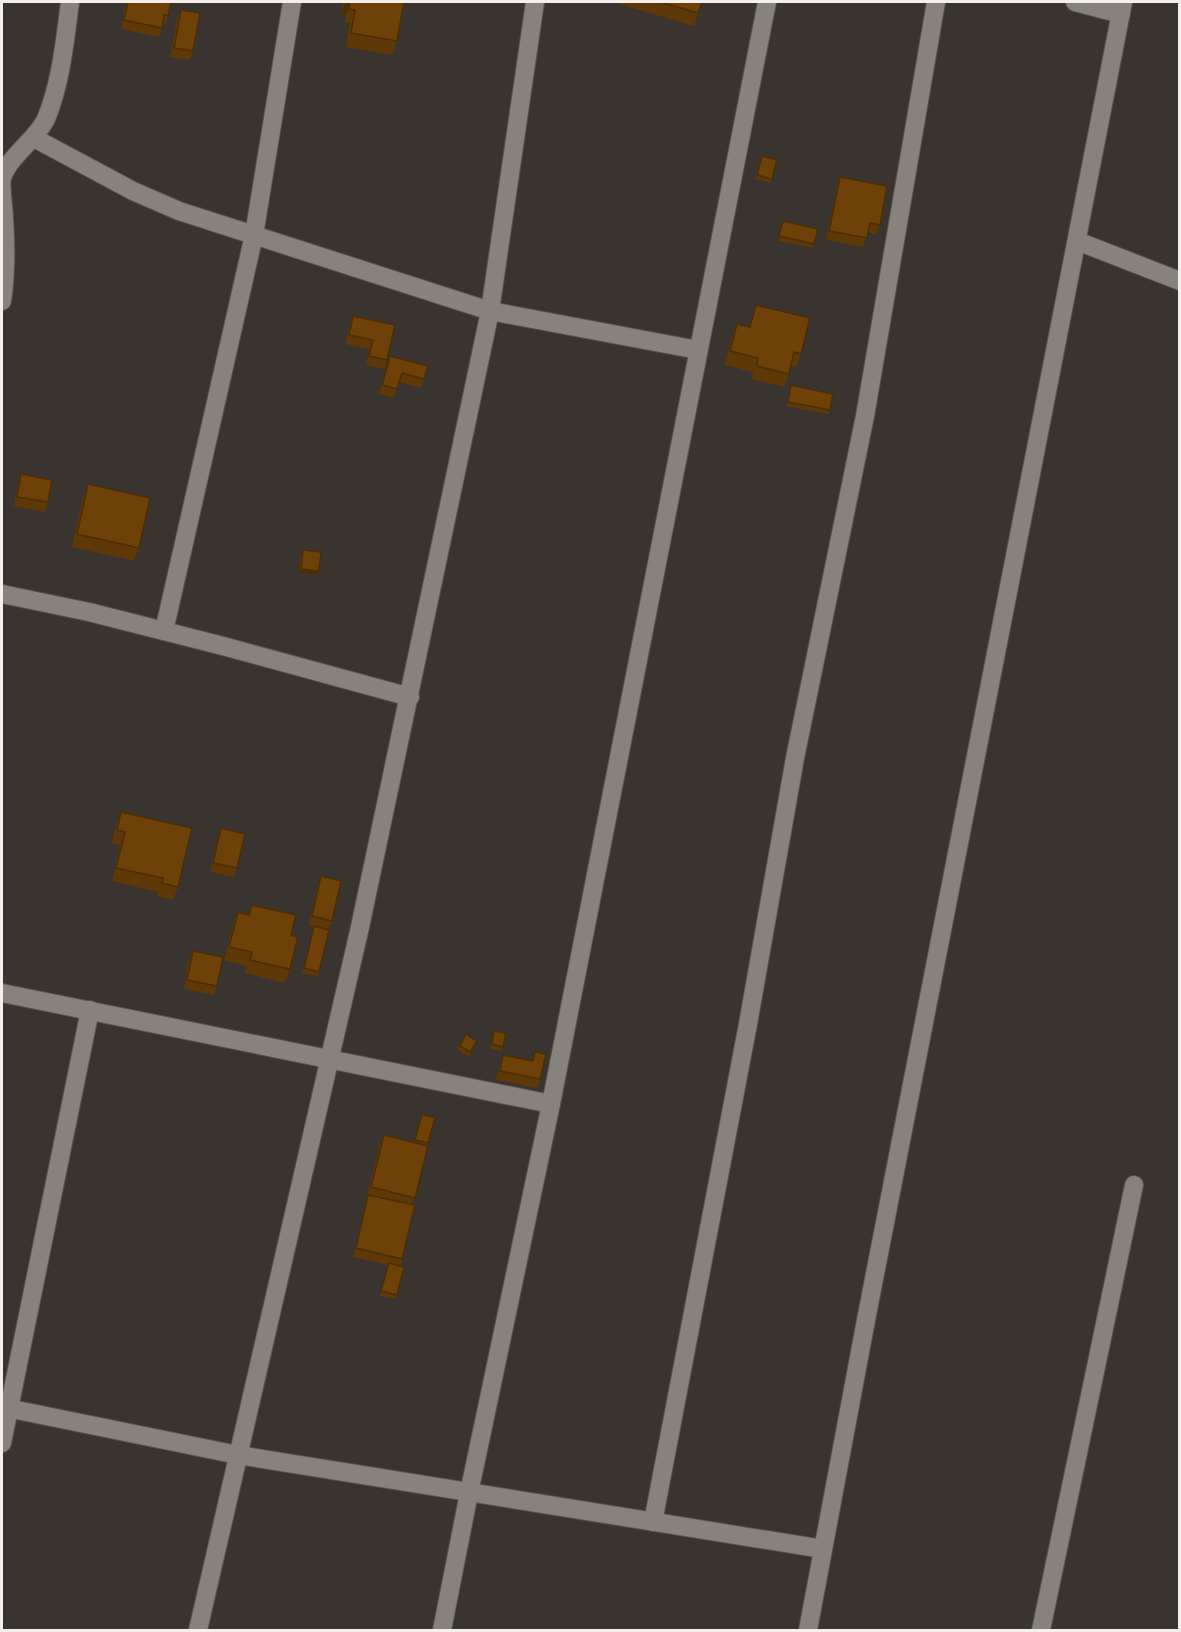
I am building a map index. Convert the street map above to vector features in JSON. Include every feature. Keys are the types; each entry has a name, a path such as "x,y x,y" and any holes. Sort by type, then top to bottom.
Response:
{"street":[{"path":"2,301 5,252 2,178 10,165 34,138 45,119 58,77 70,2"},
{"path":"164,631 255,235 292,2"},
{"path":"198,1630 360,927 410,697 490,311 536,2"},
{"path":"442,1630 468,1493 551,1104 767,2"},
{"path":"653,1522 748,1024 795,758 865,416 936,2"},
{"path":"808,1630 868,1308 1122,8 1075,2"},
{"path":"34,138 133,191 179,211 490,311 698,350"},
{"path":"1077,241 1179,281"},
{"path":"2,594 89,612 332,674 410,697"},
{"path":"2,993 551,1104"},
{"path":"2,1443 5,1407 90,1010"},
{"path":"1041,1630 1134,1185"},
{"path":"5,1407 237,1455 824,1550"}],"building":[{"path":"128,2 171,2 168,16 164,15 162,28 124,20"},
{"path":"350,2 404,2 397,41 351,33 355,10 349,9"},
{"path":"660,2 702,2 698,13"},
{"path":"181,10 200,13 193,51 174,48"},
{"path":"762,156 777,160 772,179 757,175"},
{"path":"840,177 887,186 880,225 870,223 867,238 829,231"},
{"path":"783,221 818,229 814,244 779,236"},
{"path":"756,305 810,318 801,354 794,352 789,374 757,366 758,358 730,351 737,324 750,327"},
{"path":"353,316 395,325 387,360 369,356 373,340 349,335"},
{"path":"390,356 428,366 424,379 402,373 397,389 382,385"},
{"path":"791,385 833,394 830,410 788,402"},
{"path":"21,474 52,480 48,502 17,497"},
{"path":"88,484 150,498 139,548 77,534"},
{"path":"303,550 321,552 319,571 301,569"},
{"path":"121,812 192,828 178,887 162,883 163,878 116,868 125,832 117,830"},
{"path":"221,828 245,834 237,868 213,863"},
{"path":"321,876 341,881 332,921 312,916"},
{"path":"252,905 296,915 291,935 298,937 290,969 250,960 252,952 229,947 238,912 249,915"},
{"path":"314,926 329,930 319,972 304,968"},
{"path":"193,951 223,957 217,986 187,980"},
{"path":"494,1031 506,1033 503,1047 492,1044"},
{"path":"466,1034 477,1041 470,1052 460,1046"},
{"path":"535,1052 546,1054 540,1079 500,1071 503,1055 533,1061"},
{"path":"422,1114 435,1118 428,1143 415,1140"},
{"path":"384,1135 428,1146 415,1198 371,1187"},
{"path":"368,1195 415,1205 402,1259 356,1248"},
{"path":"389,1263 404,1267 397,1295 381,1291"}]}
